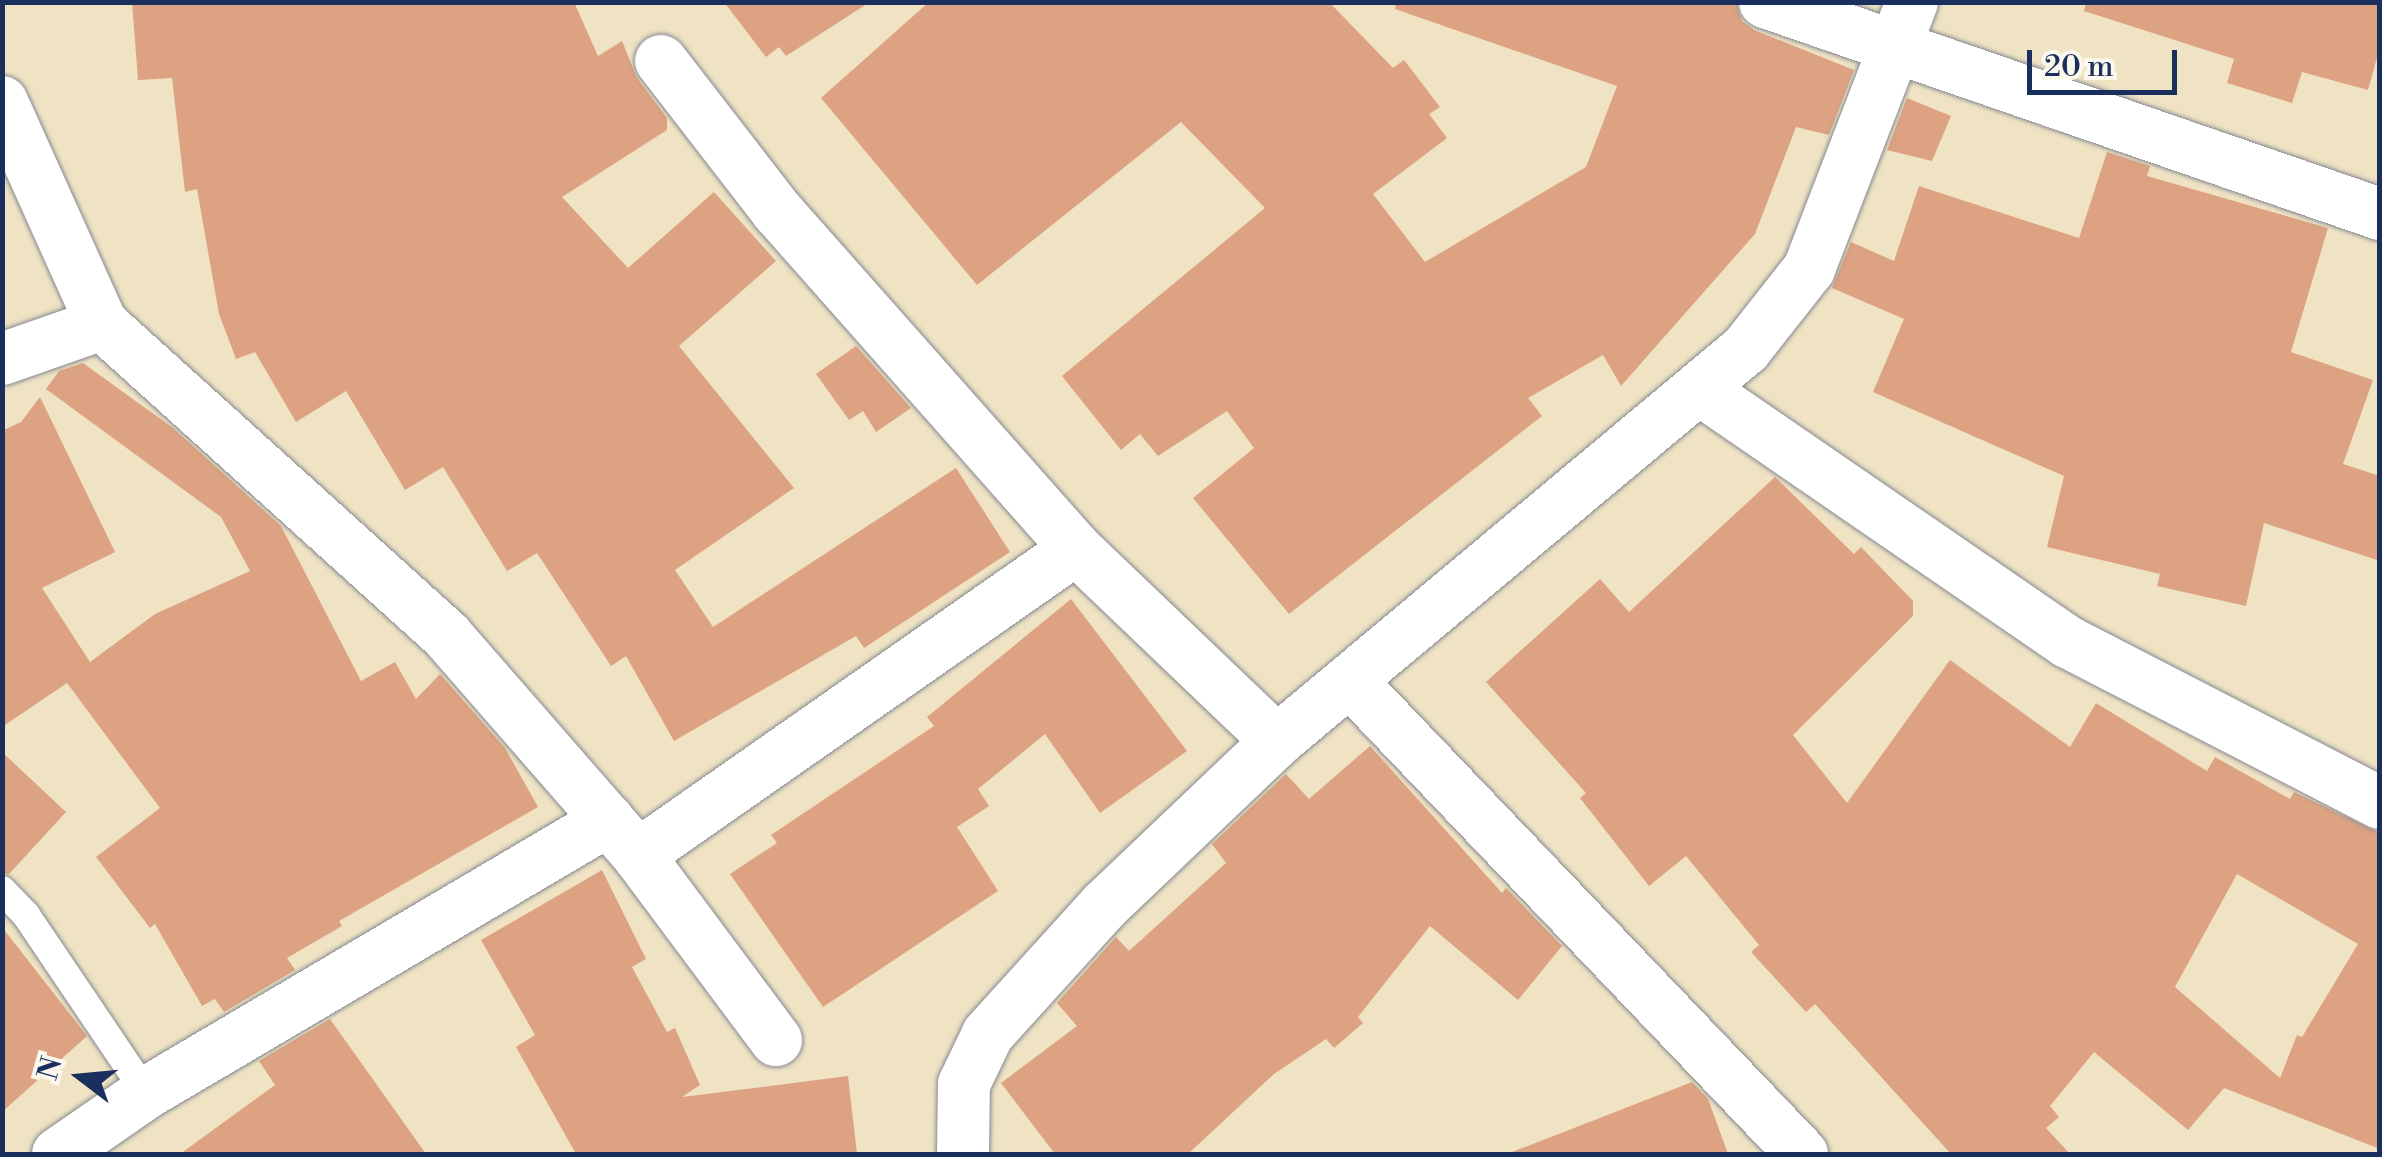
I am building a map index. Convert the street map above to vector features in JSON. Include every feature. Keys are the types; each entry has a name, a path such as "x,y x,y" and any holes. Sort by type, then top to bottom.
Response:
{"street":[{"path":"1766,2 1904,26 2380,214"},
{"path":"963,1154 964,1084 988,1034 1104,906 1277,741 1746,349 1809,269 1904,26"},
{"path":"661,60 776,211 1076,549 1277,741"},
{"path":"2,102 102,324 447,636 624,838 776,1040"},
{"path":"2,359 102,324"},
{"path":"1701,390 2068,642 2380,802"},
{"path":"58,1154 146,1093 624,838 1076,549"},
{"path":"1352,682 1802,1154"}],"lane":[{"path":"2,890 26,915 146,1093"}],"building":[{"path":"132,2 574,2 598,56 622,41 637,78 667,118 667,130 562,197 628,268 714,192 776,261 679,346 794,488 675,570 713,627 956,468 1010,552 864,648 856,636 674,741 626,656 611,666 537,553 507,571 443,467 405,490 346,391 296,422 255,352 236,359 219,314 197,189 185,192 172,78 138,80"},
{"path":"724,2 870,2 786,56 779,47 766,57"},
{"path":"929,2 1329,2 1393,68 1404,60 1440,107 1429,114 1447,138 1373,194 1425,262 1586,167 1617,86 1395,9 1396,2 1736,2 1742,21 1754,30 1854,70 1829,135 1796,127 1755,234 1621,386 1603,355 1528,398 1542,416 1289,614 1193,498 1254,448 1227,411 1158,456 1140,434 1121,450 1062,376 1265,208 1181,122 977,285 821,98"},
{"path":"2086,2 2380,2 2380,47 2368,90 2302,72 2292,103 2227,83 2234,59 2084,11"},
{"path":"1907,98 1951,116 1932,161 1887,150"},
{"path":"2107,152 2150,166 2147,176 2328,228 2291,352 2373,380 2343,464 2380,476 2380,561 2264,523 2246,606 2157,586 2160,574 2047,547 2064,476 1873,392 1904,319 1832,288 1851,242 1894,261 1919,186 2079,238"},
{"path":"856,346 911,408 876,432 863,411 849,420 816,374"},
{"path":"83,363 173,428 281,526 361,681 395,662 416,699 440,674 505,748 538,807 339,921 342,926 287,958 295,970 224,1012 215,999 202,1006 155,924 150,928 96,857 160,808 67,683 2,727 2,431 21,422 40,397 115,552 42,588 90,662 155,614 250,571 221,517 46,389 59,371"},
{"path":"1775,477 1854,554 1861,547 1913,601 1913,616 1793,735 1847,803 1950,660 2070,747 2096,703 2207,771 2215,757 2290,799 2294,792 2380,833 2380,1149 2224,1088 2188,1130 2094,1052 2050,1106 2059,1117 2046,1128 2070,1154 1951,1154 1815,1004 1806,1012 1751,952 1759,945 1686,856 1649,886 1580,798 1586,793 1486,682 1600,579 1629,612","holes":["2237,874 2358,944 2302,1037 2297,1035 2280,1078 2175,987"]},
{"path":"1071,599 1187,751 1100,813 1045,734 978,789 989,806 957,827 998,891 823,1007 730,874 777,843 771,835 934,726 927,717"},
{"path":"1370,746 1502,893 1506,888 1562,946 1518,1000 1430,926 1358,1017 1363,1023 1334,1048 1326,1039 1274,1074 1188,1154 1055,1154 1001,1083 1077,1026 1057,1003 1116,937 1129,951 1226,863 1212,844 1286,774 1309,799"},
{"path":"2,752 66,812 9,874 2,873"},
{"path":"602,870 646,959 632,967 667,1032 675,1028 700,1085 682,1097 848,1076 857,1154 576,1154 516,1047 535,1035 481,940"},
{"path":"2,927 87,1036 2,1112"},
{"path":"330,1019 426,1154 180,1154 275,1085 259,1061"},
{"path":"1692,1082 1708,1099 1728,1154 1507,1154"}]}
